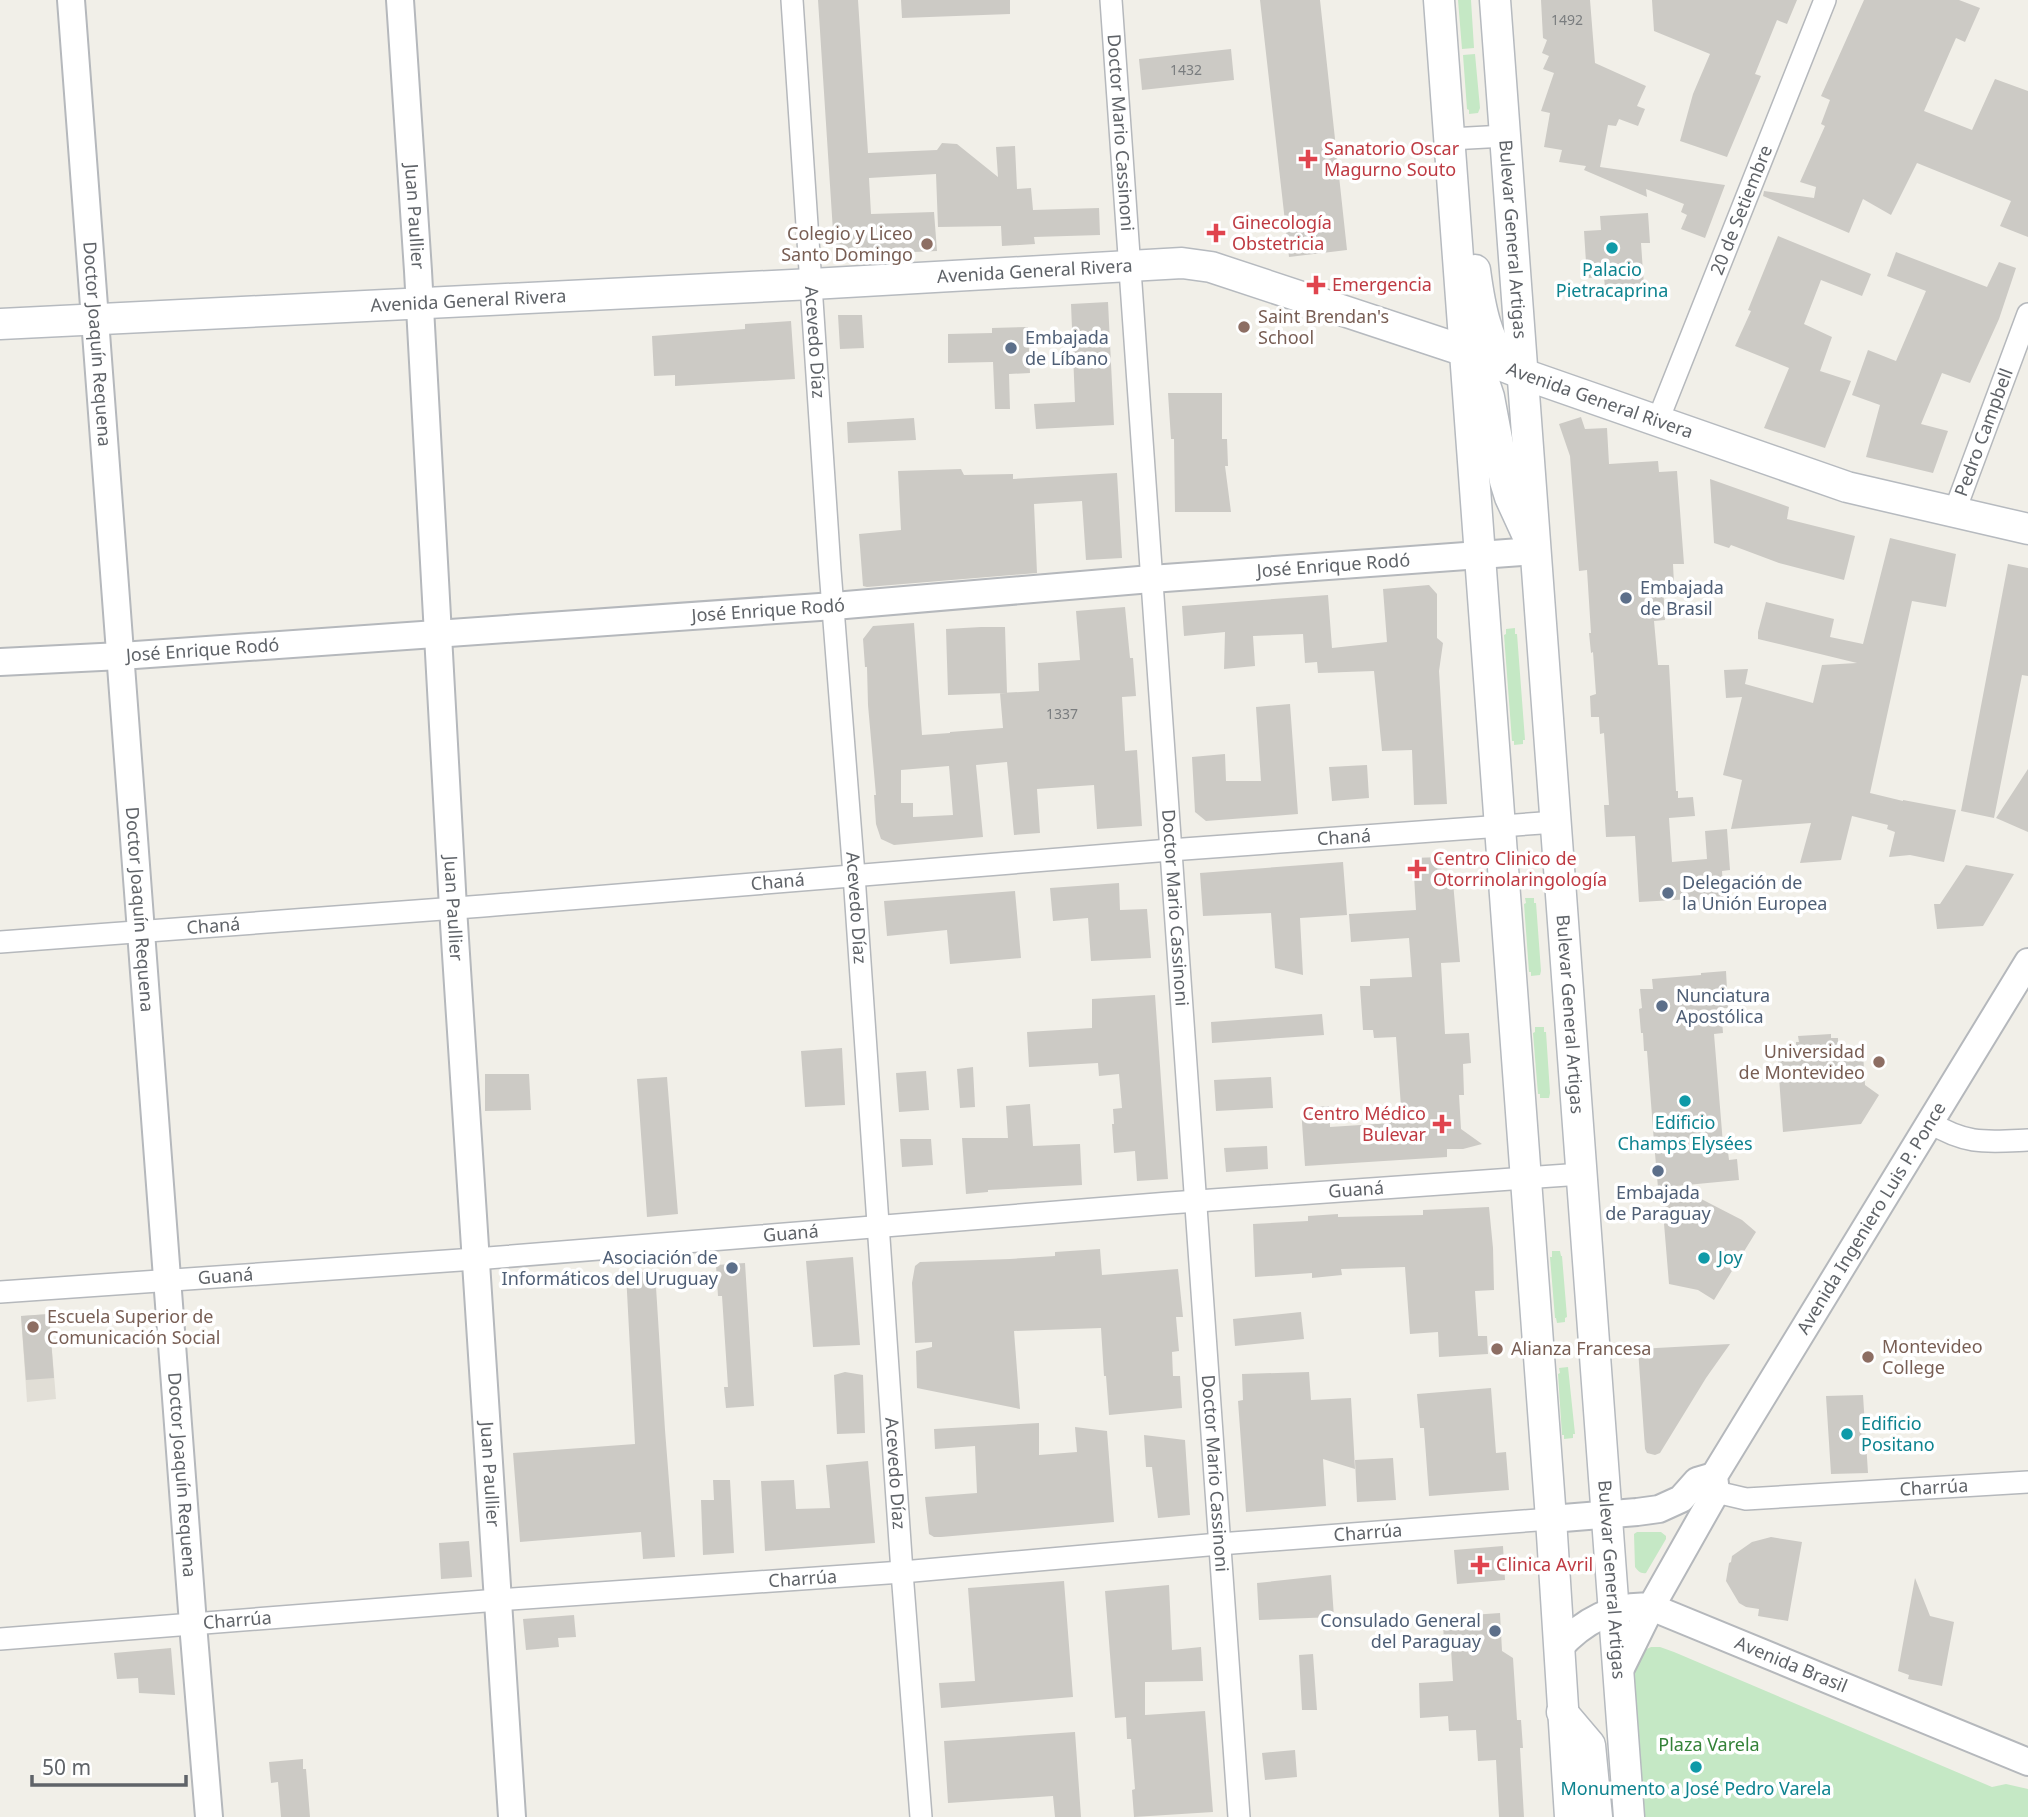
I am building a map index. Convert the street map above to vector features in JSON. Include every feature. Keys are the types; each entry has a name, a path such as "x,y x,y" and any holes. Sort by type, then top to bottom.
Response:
{"main road":[{"path":"1439,0 1570,1817"},
{"name":"Bulevar General Artigas","path":"1495,0 1629,1817"},
{"path":"1450,147 1465,183 1476,276 1489,335 1509,366 1523,373"},
{"name":"Avenida General Rivera","path":"0,324 1182,263 1211,267 1465,351 1847,487 2028,529"},
{"path":"1465,351 1485,385 1507,489 1535,551"},
{"path":"1562,1712 1590,1745 1597,1817"}],"street":[{"name":"Doctor Joaquín Requena","path":"71,0 209,1817"},
{"name":"Juan Paullier","path":"400,0 453,908 512,1817"},
{"name":"Acevedo Díaz","path":"792,0 921,1817"},
{"name":"Doctor Mario Cassinoni","path":"1111,0 1239,1817"},
{"name":"20 de Setiembre","path":"1658,420 1825,0"},
{"path":"1450,147 1505,136"},
{"name":"Pedro Campbell","path":"1954,513 2028,314"},
{"name":"José Enrique Rodó","path":"0,662 121,656 834,606 1151,579 1535,551"},
{"name":"Chaná","path":"0,942 1556,822"},
{"name":"Avenida Ingeniero Luis P. Ponce","path":"1618,1674 1715,1484 1929,1122 2028,962"},
{"path":"1929,1122 1950,1134 1969,1140 2028,1140"},
{"name":"Guaná","path":"0,1292 475,1259 1195,1201 1582,1174"},
{"name":"Avenida Ingeniero Luis P. Ponce","path":"1606,1515 1637,1513 1671,1505 1681,1499 1697,1481 1715,1484"},
{"name":"Charrúa","path":"1715,1484 1746,1499 2028,1482"},
{"name":"Charrúa","path":"0,1639 902,1572 1219,1544 1606,1515"},
{"name":"Avenida Brasil","path":"1559,1648 1583,1626 1613,1612 1629,1607 1651,1607 2028,1762"}],"shaded area":[{"path":"49,1314 56,1399 27,1402 21,1316"}],"green space":[{"path":"1458,0 1471,0 1474,48 1462,49"},
{"path":"1475,54 1480,108 1478,113 1469,114 1463,55"},
{"path":"1515,628 1525,740 1523,744 1514,745 1504,635 1506,629"},
{"path":"1525,898 1534,898 1536,903 1540,975 1531,976 1529,972"},
{"path":"1535,1027 1544,1027 1546,1032 1549,1098 1540,1098 1538,1094 1533,1033"},
{"path":"1552,1251 1560,1251 1562,1256 1567,1317 1565,1322 1557,1323 1555,1318 1550,1257"},
{"path":"1568,1367 1575,1434 1573,1438 1564,1439 1558,1374 1559,1368"},
{"path":"1661,1532 1666,1536 1646,1573 1635,1567 1634,1534"},
{"name":"Plaza Varela","path":"1651,1647 1674,1652 1992,1787 2006,1784 2028,1789 2028,1817 1641,1817 1632,1661 1640,1652"}],"building":[{"path":"818,0 858,0 868,153 937,150 942,143 957,144 998,177 996,147 1015,146 1017,189 1031,188 1033,210 1099,208 1100,235 1034,237 1035,244 1002,246 1001,226 938,227 936,174 869,178 871,214 934,212 937,251 844,255 834,247"},
{"path":"901,0 1010,0 1010,14 902,18"},
{"name":"Sanatorio Oscar Magurno Souto","path":"1260,0 1320,0 1347,250 1289,257"},
{"path":"1541,0 1590,0 1595,63 1646,86 1637,106 1645,109 1638,126 1619,119 1616,126 1608,125 1600,167 1725,185 1705,238 1681,229 1687,215 1681,212 1684,204 1646,189 1647,197 1584,170 1586,166 1559,162 1562,150 1544,147 1550,113 1541,111 1554,73 1543,69 1549,56 1542,53 1547,40 1543,38"},
{"path":"1652,0 1797,0 1787,24 1777,20 1755,74 1761,76 1727,157 1680,141 1693,94 1710,54 1654,31"},
{"path":"1864,0 1959,0 1980,8 1965,42 1956,38 1924,111 1972,130 1995,79 2028,91 2028,237 2000,226 2011,201 1917,163 1891,215 1863,199 1849,233 1763,196 1764,191 1814,198 1816,187 1800,182 1825,126 1821,124 1830,100 1821,96"},
{"path":"1231,49 1234,80 1142,90 1139,59"},
{"name":"Palacio Pietracaprina","path":"1648,213 1650,243 1641,243 1644,286 1605,288 1604,277 1587,278 1584,231 1601,230 1600,216"},
{"path":"1778,236 1871,274 1862,296 1821,280 1804,324 1832,337 1820,371 1851,381 1825,448 1764,428 1789,368 1735,346 1751,311 1748,310"},
{"path":"1896,252 1987,287 1999,262 2016,268 1999,319 1970,383 1942,373 1921,424 1948,431 1933,473 1866,457 1880,405 1852,395 1868,350 1896,361 1926,291 1887,276"},
{"path":"1108,302 1114,425 1036,429 1034,404 1075,402 1071,304"},
{"path":"838,315 862,315 864,348 840,349"},
{"path":"791,321 795,379 675,386 675,375 654,376 652,336 745,329 745,324"},
{"path":"1028,327 1030,373 1009,374 1010,409 995,409 993,362 948,363 948,334 992,333 992,328"},
{"path":"1168,393 1222,393 1222,439 1227,439 1228,466 1225,466 1231,512 1175,512 1174,439 1171,439"},
{"path":"1581,417 1585,429 1607,428 1609,464 1658,461 1659,472 1677,471 1684,564 1673,564 1674,584 1663,585 1665,620 1654,621 1658,665 1669,665 1676,791 1678,798 1693,797 1695,816 1669,818 1672,862 1707,859 1705,831 1727,829 1730,870 1722,871 1724,904 1692,906 1692,899 1639,902 1635,836 1606,837 1604,805 1609,805 1604,733 1600,734 1599,717 1591,717 1590,696 1596,694 1589,633 1587,570 1579,571 1570,456 1559,424"},
{"path":"914,418 916,440 848,443 847,422"},
{"path":"961,469 964,475 1013,474 1013,479 1117,473 1122,558 1086,560 1082,501 1034,504 1037,573 863,586 859,534 901,530 898,471"},
{"path":"1710,479 1789,507 1787,519 1855,536 1844,580 1779,563 1731,545 1729,548 1714,543"},
{"path":"1890,538 1956,554 1946,607 1912,601 1870,793 1956,810 1944,862 1910,855 1889,857 1895,832 1887,829 1888,825 1852,816 1841,860 1800,863 1811,823 1731,829 1742,780 1723,775 1742,697 1726,698 1724,670 1748,669 1745,684 1813,703 1822,665 1857,663 1758,639 1766,602 1834,619 1830,637 1863,644"},
{"path":"2008,564 2028,568 2028,676 2022,675 1994,818 1961,811"},
{"path":"1429,585 1437,594 1437,638 1443,643 1439,671 1447,804 1414,805 1412,750 1382,751 1374,671 1318,673 1317,662 1305,663 1303,634 1253,636 1255,666 1224,669 1225,632 1184,636 1182,606 1328,595 1332,648 1387,642 1383,589"},
{"path":"1125,607 1136,696 1122,697 1125,751 1137,750 1142,826 1097,829 1094,785 1037,789 1040,833 1014,835 1007,762 976,765 983,837 894,845 881,839 876,824 863,639 873,626 914,623 922,735 950,733 1003,728 1000,693 1039,691 1038,663 1080,660 1076,611","holes":["949,766 953,815 913,817 913,803 901,803 901,770"]},
{"path":"1005,627 1007,693 948,695 946,629"},
{"path":"1290,704 1298,814 1206,821 1195,812 1192,757 1225,754 1226,781 1261,781 1256,707"},
{"path":"1367,765 1369,798 1332,801 1329,767"},
{"path":"2028,769 2028,832 1996,818"},
{"path":"1441,857 1442,883 1453,882 1460,962 1441,963 1445,1034 1469,1033 1471,1063 1463,1064 1464,1095 1459,1095 1461,1129 1482,1144 1463,1149 1447,1149 1447,1157 1305,1166 1301,1108 1329,1106 1330,1127 1391,1123 1390,1108 1401,1107 1396,1037 1374,1038 1373,1030 1363,1030 1360,986 1370,986 1370,979 1412,977 1409,938 1351,942 1349,914 1416,910 1413,858"},
{"path":"1343,862 1347,915 1300,918 1303,975 1275,968 1271,913 1203,916 1200,873"},
{"path":"1966,865 2014,874 1983,926 1937,929 1934,904 1940,904"},
{"path":"1119,883 1120,910 1147,909 1151,958 1091,961 1088,918 1053,921 1050,888"},
{"path":"1015,891 1021,958 950,964 947,930 887,936 884,901"},
{"path":"1726,971 1728,1008 1721,1008 1723,1033 1714,1034 1723,1144 1727,1144 1729,1160 1737,1159 1739,1180 1676,1186 1742,1220 1756,1232 1714,1300 1698,1290 1669,1284 1647,1051 1644,1051 1639,1009 1642,1008 1640,989 1653,989 1652,979"},
{"path":"1155,995 1168,1179 1137,1181 1135,1151 1114,1153 1113,1109 1122,1108 1119,1074 1099,1076 1098,1063 1029,1067 1027,1032 1092,1028 1092,999"},
{"path":"1322,1014 1324,1035 1212,1043 1211,1022"},
{"path":"1831,1034 1831,1038 1838,1038 1838,1042 1842,1042 1844,1054 1863,1053 1865,1085 1879,1095 1861,1124 1783,1132 1777,1050 1796,1049 1798,1036"},
{"path":"842,1048 845,1105 805,1107 801,1051"},
{"path":"973,1067 975,1107 960,1108 957,1069"},
{"path":"926,1071 929,1110 899,1112 896,1073"},
{"path":"485,1074 529,1074 531,1110 485,1111"},
{"path":"667,1077 678,1214 647,1217 637,1079"},
{"path":"1271,1077 1273,1108 1216,1111 1214,1080"},
{"path":"1030,1104 1033,1146 1080,1144 1082,1185 988,1190 966,1194 962,1138 1008,1138 1006,1106"},
{"path":"900,1139 931,1139 933,1165 902,1167"},
{"path":"1267,1146 1268,1169 1226,1172 1224,1148"},
{"path":"1489,1207 1494,1290 1475,1291 1478,1336 1487,1336 1488,1354 1439,1357 1438,1332 1410,1334 1405,1267 1341,1269 1342,1275 1312,1278 1312,1273 1255,1277 1253,1224 1308,1221 1308,1216 1423,1215 1423,1210"},
{"path":"1100,1249 1102,1275 1178,1269 1183,1317 1176,1317 1179,1351 1172,1352 1173,1376 1180,1376 1182,1408 1109,1415 1101,1328 1014,1331 1020,1409 917,1388 916,1351 932,1347 932,1342 915,1343 912,1283 915,1266 920,1262 1055,1256 1055,1252"},
{"path":"853,1257 860,1345 813,1347 806,1261"},
{"path":"745,1263 754,1406 726,1408 724,1387 728,1387 722,1296 718,1296 716,1265"},
{"path":"655,1271 675,1557 643,1559 641,1532 520,1542 513,1453 635,1444 626,1273"},
{"path":"1301,1312 1304,1339 1235,1346 1233,1319"},
{"path":"49,1314 54,1378 26,1380 21,1316"},
{"path":"1730,1344 1660,1453 1647,1453 1638,1349"},
{"path":"845,1372 863,1375 865,1433 837,1434 834,1375"},
{"path":"1309,1372 1311,1400 1351,1398 1355,1469 1323,1459 1326,1506 1246,1512 1238,1401 1243,1400 1242,1374"},
{"path":"1491,1388 1496,1453 1506,1452 1509,1490 1429,1496 1424,1428 1420,1428 1417,1394"},
{"name":"Edificio Positano","path":"1863,1395 1868,1473 1831,1474 1826,1396"},
{"path":"1039,1423 1039,1455 1077,1452 1075,1427 1107,1431 1114,1522 941,1537 929,1534 925,1497 977,1493 975,1446 935,1449 934,1429"},
{"path":"1144,1435 1185,1440 1190,1515 1158,1518 1152,1467 1146,1467"},
{"path":"1393,1458 1396,1500 1357,1502 1355,1460"},
{"path":"868,1461 875,1543 765,1551 761,1481 794,1480 796,1509 830,1508 826,1465"},
{"path":"713,1480 730,1480 734,1553 703,1555 701,1500 714,1500"},
{"path":"1771,1537 1802,1542 1788,1621 1758,1616 1759,1609 1739,1603 1726,1581 1732,1556 1752,1542"},
{"path":"469,1541 472,1577 441,1579 439,1543"},
{"name":"Clinica Avril","path":"1503,1546 1505,1580 1457,1584 1454,1550"},
{"path":"1331,1575 1334,1617 1259,1620 1257,1583"},
{"path":"1915,1578 1930,1616 1954,1622 1942,1686 1908,1679 1909,1675 1898,1671"},
{"path":"1064,1581 1073,1697 941,1708 939,1683 975,1681 968,1588"},
{"path":"1169,1585 1172,1650 1201,1647 1203,1681 1145,1682 1145,1715 1205,1711 1213,1812 1134,1817 1131,1739 1127,1739 1126,1717 1115,1718 1105,1591"},
{"path":"1500,1613 1502,1651 1513,1658 1517,1720 1521,1720 1524,1817 1499,1817 1496,1760 1478,1761 1476,1730 1449,1731 1448,1716 1420,1718 1419,1683 1453,1681 1451,1649 1444,1649 1443,1617"},
{"path":"574,1615 576,1637 558,1638 559,1647 526,1650 523,1619"},
{"path":"171,1648 175,1695 139,1693 138,1678 117,1679 114,1653"},
{"path":"1313,1654 1317,1710 1302,1710 1299,1655"},
{"path":"1075,1732 1081,1817 1055,1817 1053,1796 948,1803 944,1741"},
{"path":"1295,1750 1297,1777 1265,1780 1262,1753"},
{"path":"303,1759 310,1817 281,1817 278,1782 271,1783 269,1762"}],"place":[{"name":"Sanatorio Oscar Magurno Souto","path":"1308,159"},
{"name":"Ginecología Obstetricia","path":"1216,233"},
{"name":"Colegio y Liceo Santo Domingo","path":"927,244"},
{"name":"Palacio Pietracaprina","path":"1612,248"},
{"name":"Emergencia","path":"1316,285"},
{"name":"Saint Brendan's School","path":"1244,327"},
{"name":"Embajada de Líbano","path":"1011,348"},
{"name":"Embajada de Brasil","path":"1626,598"},
{"name":"Centro Clinico de Otorrinolaringología","path":"1417,869"},
{"name":"Delegación de la Unión Europea","path":"1668,893"},
{"name":"Nunciatura Apostólica","path":"1662,1006"},
{"name":"Universidad de Montevideo","path":"1879,1062"},
{"name":"Edificio Champs Elysées","path":"1685,1101"},
{"name":"Centro Médico Bulevar","path":"1442,1124"},
{"name":"Embajada de Paraguay","path":"1658,1171"},
{"name":"Joy","path":"1704,1258"},
{"name":"Asociación de Informáticos del Uruguay","path":"732,1268"},
{"name":"Escuela Superior de Comunicación Social","path":"33,1327"},
{"name":"Alianza Francesa","path":"1497,1349"},
{"name":"Montevideo College","path":"1868,1357"},
{"name":"Edificio Positano","path":"1847,1434"},
{"name":"Clinica Avril","path":"1480,1565"},
{"name":"Consulado General del Paraguay","path":"1495,1631"},
{"name":"Monumento a José Pedro Varela","path":"1696,1767"}]}
